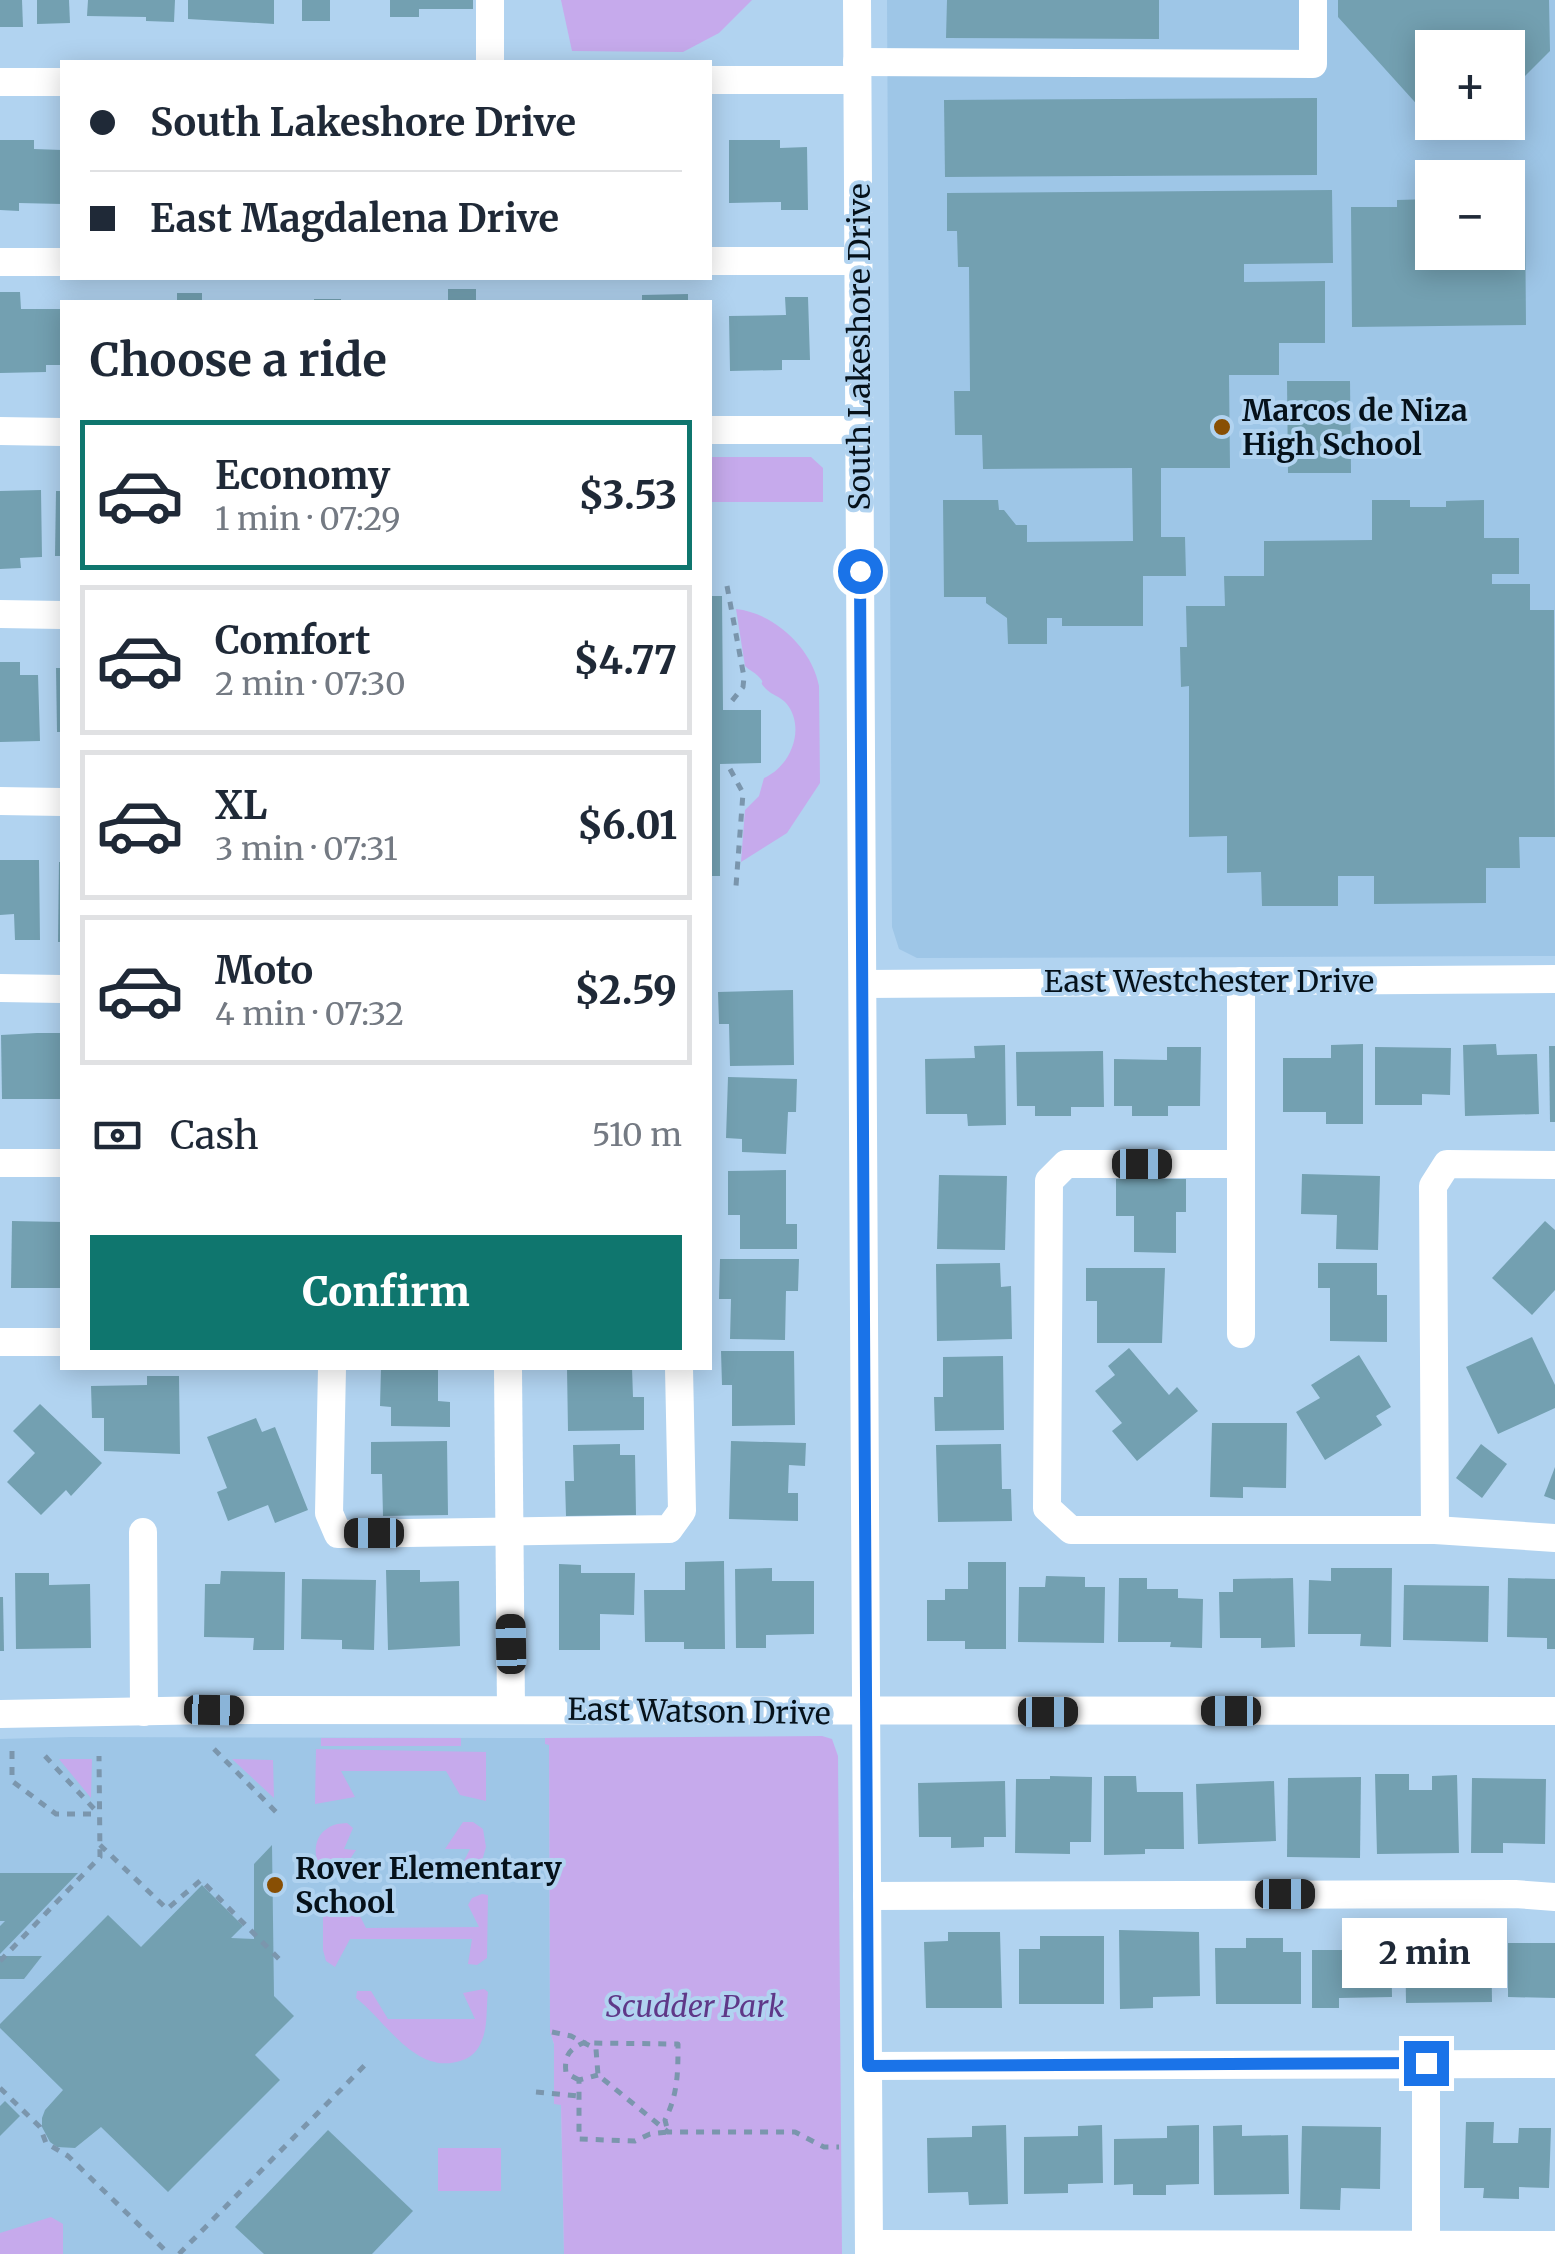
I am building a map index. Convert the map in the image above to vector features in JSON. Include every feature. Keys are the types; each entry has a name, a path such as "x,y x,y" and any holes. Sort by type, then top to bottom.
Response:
{"street":[{"path":"490,0 490,60"},
{"name":"South Lakeshore Drive","path":"857,0 869,2249"},
{"path":"712,80 857,71 1313,64 1313,0"},
{"path":"0,82 60,82"},
{"path":"712,261 858,261"},
{"path":"0,262 60,262"},
{"path":"712,430 859,430"},
{"path":"0,431 60,432"},
{"path":"0,614 60,614"},
{"path":"0,801 60,802"},
{"name":"East Westchester Drive","path":"862,984 1555,979"},
{"path":"1241,980 1241,1334"},
{"path":"0,988 60,988"},
{"path":"0,1163 60,1162"},
{"path":"1241,1164 1066,1164 1049,1181 1047,1508 1071,1530 1435,1530 1555,1538"},
{"path":"1435,1530 1433,1186 1446,1164 1555,1165"},
{"path":"0,1342 60,1342"},
{"path":"332,1370 329,1513 338,1534 669,1529 682,1511 679,1370"},
{"path":"508,1370 512,1710"},
{"path":"143,1532 144,1712"},
{"name":"East Watson Drive","path":"0,1714 512,1710 1555,1711"},
{"path":"867,1896 1555,1897"},
{"path":"1426,2063 1426,2248"},
{"path":"868,2066 1555,2064"},
{"path":"869,2249 1555,2245"}],"path":[{"path":"727,586 744,677 731,702"},
{"path":"730,769 743,793 736,886"},
{"path":"214,1749 281,1817"},
{"path":"12,1751 12,1780 56,1814 99,1814"},
{"path":"46,1756 99,1814"},
{"path":"0,1961 100,1856 99,1756"},
{"path":"100,1845 167,1910 201,1880 282,1962"},
{"path":"552,2032 596,2049 598,2075 668,2132"},
{"path":"598,2075 579,2080 566,2073 565,2059 572,2048 583,2043 678,2044 678,2080 664,2120 668,2132"},
{"path":"178,2254 368,2062"},
{"path":"579,2080 579,2139 635,2141 668,2132 795,2132 824,2148 839,2146"},
{"path":"0,2088 40,2128 46,2143 68,2156 169,2254"},
{"path":"536,2092 579,2096"}],"shaded area":[{"name":"Marcos de Niza High School","path":"887,0 1555,0 1555,956 917,958 899,949 892,927"},
{"name":"Rover Elementary School","path":"549,1738 550,2031 554,2044 554,2103 561,2104 564,2254 0,2254 0,1739"}],"green space":[{"path":"561,0 752,0 719,33 683,52 572,51"},
{"path":"712,457 811,457 823,468 823,502 712,502"},
{"path":"736,609 764,617 789,635 808,658 819,686 820,783 787,833 741,862 745,810 759,796 764,778 788,756 795,724 786,703 766,689 761,679 745,666"},
{"path":"321,1738 461,1738 461,1746 321,1746"},
{"name":"Scudder Park","path":"545,1738 832,1739 838,1756 842,2254 564,2254 561,2105 554,2104 554,2044 550,2032 549,1745"},
{"path":"316,1749 486,1752 486,1801 460,1795 446,1771 341,1771 355,1797 315,1804"},
{"path":"59,1759 92,1759 91,1798"},
{"path":"232,1759 273,1760 274,1798"},
{"path":"463,1822 473,1822 483,1829 486,1847 481,1864 462,1875 458,1873 470,1849 445,1849"},
{"path":"347,1823 353,1828 344,1849 356,1850 340,1874 333,1876 320,1868 316,1847 324,1831"},
{"path":"488,1895 487,1958 477,1965 468,1964 472,1939 350,1939 335,1967 326,1961 325,1899 353,1902 366,1928 479,1927 468,1905 472,1898"},
{"path":"484,1989 488,1992 480,2044 468,2058 444,2063 415,2054 356,1998 357,1991 371,1991 388,2019 475,2019 463,1993"},
{"path":"438,2148 501,2148 501,2191 438,2191"},
{"path":"51,2217 63,2224 63,2254 0,2254 0,2233"}],"building":[{"path":"0,0 22,0 23,27 0,27"},
{"path":"37,0 69,0 70,23 37,24"},
{"path":"88,0 175,0 174,22 146,21 146,17 87,16"},
{"path":"188,0 274,0 274,24 188,19"},
{"path":"302,0 330,0 330,21 302,21"},
{"path":"390,0 473,0 473,9 419,9 419,17 390,17"},
{"path":"947,0 1159,0 1159,39 946,38"},
{"path":"1338,0 1549,0 1550,51 1525,76 1525,30 1415,30 1415,102 1338,17"},
{"path":"1317,98 1317,175 945,177 944,100"},
{"path":"0,140 34,140 34,149 60,150 60,204 19,203 19,211 0,210"},
{"path":"729,140 780,140 780,148 807,147 808,210 781,210 781,202 729,203"},
{"path":"1332,190 1333,263 1244,264 1244,282 1325,281 1325,343 1279,343 1279,375 1229,375 1230,468 1161,468 1161,537 1185,537 1186,576 1143,576 1143,626 1062,626 1062,618 1047,618 1047,644 1008,644 1007,618 986,603 986,597 944,597 943,500 998,500 999,510 1004,510 1016,525 1027,525 1027,542 1133,541 1132,468 983,469 982,435 955,435 954,391 970,391 969,267 958,267 957,231 947,231 947,193"},
{"path":"1415,199 1415,270 1525,270 1525,210 1526,325 1352,327 1351,207 1397,207 1397,200"},
{"path":"448,289 476,289 476,300 448,300"},
{"path":"0,292 20,292 21,309 60,309 60,365 46,365 46,372 0,373"},
{"path":"177,293 202,293 202,300 177,300"},
{"path":"688,294 688,300 642,300 642,295"},
{"path":"785,297 808,297 810,360 782,360 782,370 730,371 729,316 786,315"},
{"path":"1287,381 1350,381 1351,473 1288,473"},
{"path":"41,490 42,557 20,558 21,568 0,569 0,491"},
{"path":"56,491 60,491 60,556 55,556"},
{"path":"1372,500 1410,500 1410,507 1446,507 1446,501 1484,500 1484,538 1519,538 1519,574 1492,574 1492,584 1530,584 1530,610 1554,610 1555,837 1519,837 1520,868 1486,868 1486,903 1374,904 1374,876 1338,876 1338,906 1262,906 1261,872 1227,873 1227,836 1189,837 1189,686 1181,687 1180,647 1187,647 1186,606 1225,606 1224,576 1264,576 1264,541 1372,540"},
{"path":"712,596 722,596 723,710 761,710 761,763 720,764 720,876 712,876"},
{"path":"0,662 20,662 20,675 38,675 40,741 0,742"},
{"path":"56,668 60,668 60,732"},
{"path":"0,860 39,860 40,940 15,940 14,914 0,915"},
{"path":"59,862 60,862 60,942"},
{"path":"793,990 794,1065 730,1066 729,1024 719,1024 718,992"},
{"path":"60,1033 60,1099 2,1099 1,1035"},
{"path":"1363,1044 1363,1124 1326,1124 1326,1112 1283,1112 1283,1058 1331,1058 1331,1045"},
{"path":"1496,1044 1497,1055 1537,1054 1539,1114 1465,1116 1463,1045"},
{"path":"1005,1045 1006,1125 968,1126 967,1114 926,1114 925,1059 975,1058 974,1046"},
{"path":"1549,1046 1555,1046 1555,1122 1550,1122"},
{"path":"1167,1047 1201,1047 1200,1106 1168,1106 1168,1116 1132,1116 1132,1106 1114,1106 1114,1059 1167,1060"},
{"path":"1375,1047 1451,1048 1450,1095 1422,1094 1422,1105 1375,1105"},
{"path":"1103,1051 1104,1107 1071,1107 1071,1116 1035,1116 1035,1106 1017,1106 1016,1052"},
{"path":"728,1077 797,1079 796,1112 788,1112 786,1154 742,1152 742,1139 726,1138"},
{"path":"786,1170 786,1224 797,1224 797,1249 740,1249 740,1215 728,1215 728,1171"},
{"path":"1302,1174 1380,1176 1378,1250 1336,1249 1337,1215 1301,1214"},
{"path":"939,1175 1007,1176 1005,1250 937,1249"},
{"path":"1116,1179 1186,1179 1186,1212 1176,1212 1176,1253 1134,1252 1134,1216 1116,1216"},
{"path":"12,1221 60,1222 60,1288 11,1288"},
{"path":"1545,1221 1555,1230 1555,1290 1532,1315 1492,1278"},
{"path":"720,1259 799,1259 798,1291 786,1291 785,1340 730,1339 731,1299 719,1299"},
{"path":"1000,1263 1001,1287 1011,1286 1012,1339 937,1341 936,1264"},
{"path":"1318,1263 1377,1263 1377,1295 1387,1295 1387,1342 1330,1341 1330,1288 1318,1288"},
{"path":"1086,1268 1165,1268 1162,1343 1097,1343 1097,1301 1086,1301"},
{"path":"1532,1337 1555,1385 1555,1408 1498,1434 1466,1367"},
{"path":"1129,1348 1169,1395 1177,1387 1198,1411 1137,1461 1112,1431 1122,1423 1095,1391 1115,1375 1108,1366"},
{"path":"721,1351 794,1351 795,1425 732,1426 732,1385 722,1385"},
{"path":"1359,1355 1391,1407 1376,1416 1382,1425 1325,1460 1296,1412 1320,1398 1311,1385"},
{"path":"1003,1356 1004,1430 935,1431 934,1397 943,1397 943,1357"},
{"path":"381,1370 438,1370 438,1401 450,1402 450,1427 391,1426 391,1407 380,1406"},
{"path":"567,1370 632,1370 633,1397 644,1397 644,1430 568,1431"},
{"path":"147,1376 179,1376 180,1454 104,1451 104,1418 92,1418 91,1386 147,1385"},
{"path":"40,1404 102,1463 71,1496 66,1490 41,1515 7,1482 35,1453 13,1431"},
{"path":"256,1418 262,1432 275,1427 308,1510 275,1523 268,1505 228,1521 217,1492 227,1488 207,1437"},
{"path":"1212,1423 1287,1423 1286,1488 1243,1487 1243,1498 1210,1497"},
{"path":"447,1441 448,1515 383,1516 382,1474 371,1474 371,1442"},
{"path":"731,1441 806,1443 805,1466 789,1465 788,1493 798,1493 798,1521 729,1519"},
{"path":"620,1444 620,1455 635,1455 636,1515 566,1516 565,1481 574,1481 573,1445"},
{"path":"1001,1444 1002,1489 1011,1489 1012,1521 938,1522 936,1445"},
{"path":"1481,1444 1507,1464 1482,1498 1456,1478"},
{"path":"1555,1467 1555,1500 1544,1496"},
{"path":"724,1561 725,1649 684,1649 684,1642 645,1642 644,1590 685,1590 685,1562"},
{"path":"968,1562 1006,1562 1006,1649 965,1649 965,1641 927,1641 927,1600 945,1600 945,1589 968,1589"},
{"path":"559,1564 581,1565 581,1573 635,1573 634,1615 600,1614 600,1650 559,1650"},
{"path":"772,1568 772,1581 814,1581 814,1634 766,1635 766,1648 736,1648 735,1569"},
{"path":"1331,1568 1392,1568 1391,1647 1360,1646 1361,1634 1308,1634 1309,1580 1331,1581"},
{"path":"386,1570 420,1570 420,1582 459,1581 460,1646 388,1650"},
{"path":"221,1571 285,1572 284,1650 253,1650 254,1638 204,1637 205,1584 220,1584"},
{"path":"15,1573 49,1573 49,1585 90,1584 91,1648 16,1649"},
{"path":"1046,1576 1085,1577 1085,1587 1105,1587 1104,1643 1018,1642 1019,1587 1045,1587"},
{"path":"1119,1578 1147,1578 1147,1589 1178,1589 1178,1598 1203,1599 1202,1648 1170,1647 1171,1642 1118,1642"},
{"path":"1293,1578 1295,1647 1261,1648 1261,1638 1220,1638 1219,1592 1233,1592 1233,1579"},
{"path":"1508,1578 1555,1579 1555,1649 1547,1649 1547,1638 1507,1637"},
{"path":"302,1579 376,1580 374,1650 342,1649 342,1640 301,1639"},
{"path":"1404,1585 1489,1586 1488,1642 1403,1640"},
{"path":"3,1597 4,1651 0,1651"},
{"path":"1375,1774 1409,1774 1409,1790 1432,1790 1432,1776 1457,1775 1459,1853 1377,1854"},
{"path":"1104,1776 1136,1776 1137,1792 1183,1792 1184,1849 1104,1855"},
{"path":"1092,1777 1091,1842 1070,1842 1070,1854 1015,1853 1016,1779"},
{"path":"1361,1777 1360,1858 1287,1857 1288,1778"},
{"path":"1472,1778 1546,1779 1545,1844 1503,1843 1503,1853 1471,1853"},
{"path":"1005,1781 1006,1837 984,1837 984,1847 951,1848 951,1837 919,1837 918,1783"},
{"path":"1274,1781 1276,1841 1198,1844 1196,1784"},
{"path":"272,1845 274,1996 294,2016 255,2055 280,2080 168,2192 101,2127 75,2148 57,2147 50,2142 42,2118 63,2090 0,2024 108,1915 141,1947 202,1885 243,1926 231,1938 254,1939 254,1864"},
{"path":"0,1873 78,1873 0,1954 0,1926 5,1921 0,1921"},
{"path":"1119,1930 1199,1932 1200,1996 1153,1997 1153,2008 1120,2009"},
{"path":"948,1932 1000,1932 1002,2008 926,2008 924,1942 948,1941"},
{"path":"1040,1936 1104,1936 1104,2004 1019,2004 1019,1949 1040,1949"},
{"path":"1491,1937 1492,2002 1406,2003 1405,1938"},
{"path":"1246,1938 1283,1938 1283,1952 1301,1952 1301,2004 1216,2004 1215,1948 1246,1948"},
{"path":"1391,1938 1392,1997 1339,1998 1339,2008 1312,2008 1312,1950 1344,1950 1344,1939"},
{"path":"1508,1943 1555,1943 1555,1998 1508,1997"},
{"path":"0,1956 42,1956 24,1979 0,1979"},
{"path":"5,2101 20,2116 0,2136 0,2106"},
{"path":"1466,2122 1494,2122 1493,2143 1518,2143 1519,2128 1551,2128 1549,2188 1519,2187 1519,2199 1483,2198 1484,2188 1464,2188"},
{"path":"1006,2125 1008,2204 969,2205 968,2192 928,2193 927,2138 972,2137 972,2126"},
{"path":"1102,2125 1103,2183 1068,2184 1068,2193 1024,2194 1024,2137 1078,2136 1078,2126"},
{"path":"1199,2125 1199,2184 1166,2185 1166,2195 1133,2195 1133,2184 1114,2185 1114,2139 1167,2138 1167,2126"},
{"path":"1242,2125 1242,2136 1288,2135 1289,2194 1214,2195 1213,2126"},
{"path":"1302,2126 1381,2127 1380,2189 1341,2188 1340,2210 1300,2209"},
{"path":"328,2130 413,2211 372,2254 264,2254 235,2227"}],"place":[{"name":"Marcos de Niza High School","path":"1222,427"},
{"name":"Rover Elementary School","path":"275,1885"}],"route":[{"path":"860,571 868,2066 1426,2063"}]}
